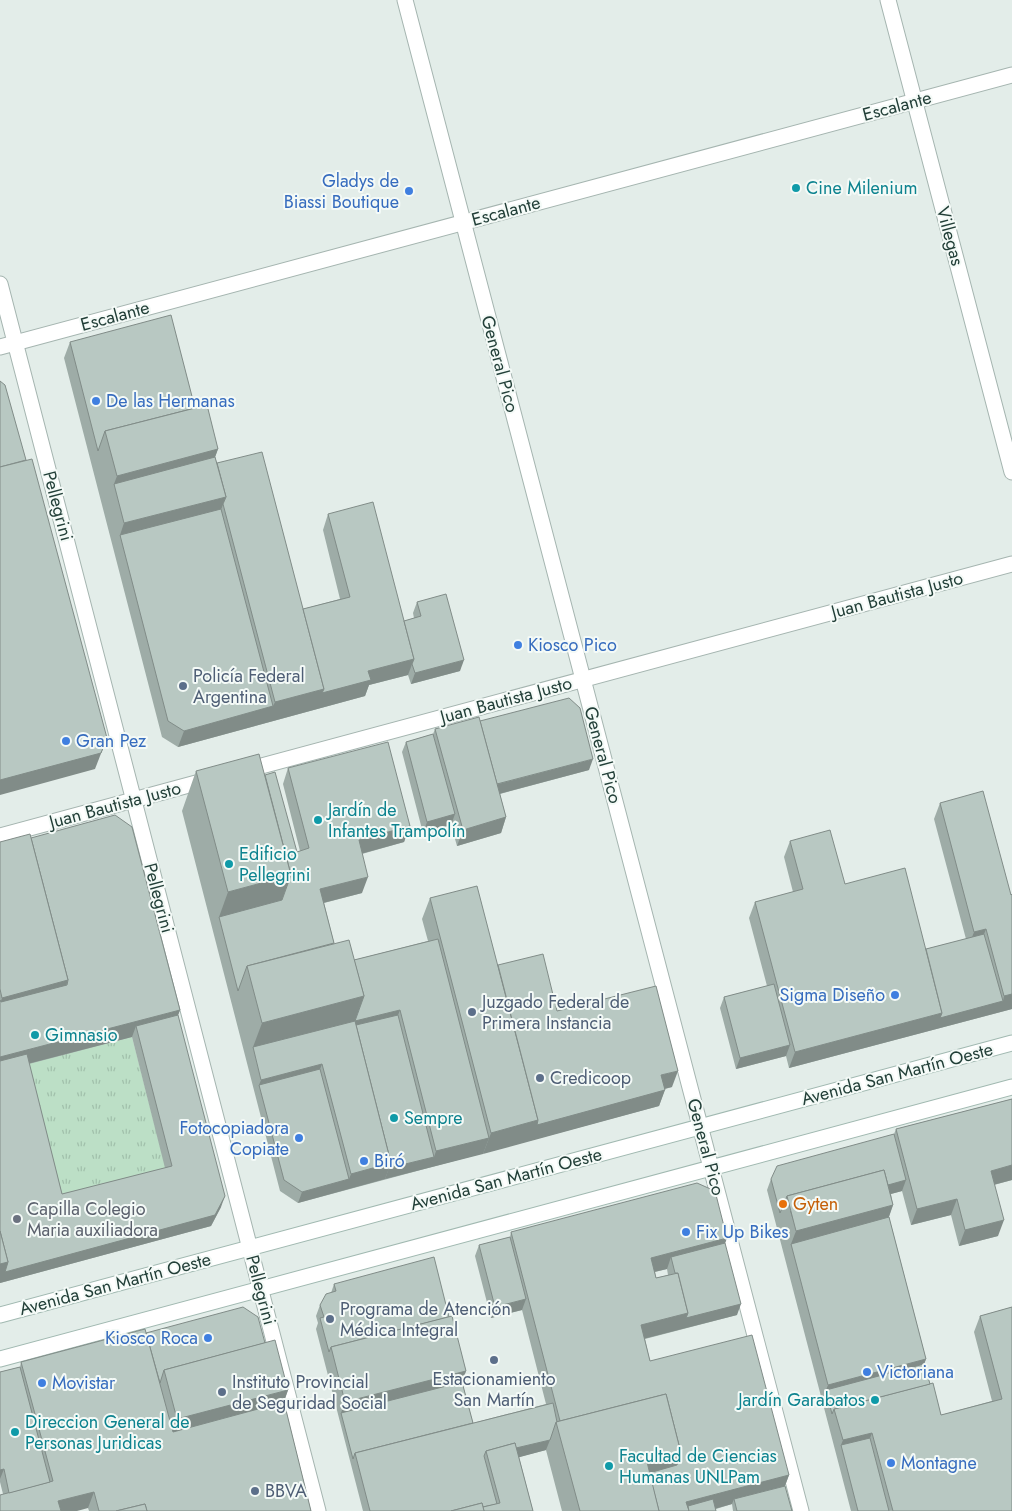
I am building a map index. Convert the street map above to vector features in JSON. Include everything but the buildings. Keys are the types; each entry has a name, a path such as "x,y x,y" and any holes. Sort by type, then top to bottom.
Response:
{"street":[{"name":"General Pico","path":"405,0 801,1511"},
{"name":"Villegas","path":"888,0 1012,472"},
{"name":"Escalante","path":"0,347 1012,75"},
{"name":"Pellegrini","path":"0,284 318,1511"},
{"name":"Juan Bautista Justo","path":"0,836 1012,564"},
{"name":"Avenida San Martín Oeste","path":"0,1315 1012,1043"},
{"path":"0,1359 1012,1087"}],"green space":[{"path":"132,1037 168,1177 58,1205 23,1065"}],"place":[{"name":"Cine Milenium","path":"796,188"},
{"name":"Gladys de Biassi Boutique","path":"409,191"},
{"name":"De las Hermanas","path":"96,401"},
{"name":"Kiosco Pico","path":"518,645"},
{"name":"Policía Federal Argentina","path":"183,686"},
{"name":"Gran Pez","path":"66,741"},
{"name":"Jardín de Infantes Trampolín","path":"318,820"},
{"name":"Edificio Pellegrini","path":"229,864"},
{"name":"Sigma Diseño","path":"895,995"},
{"name":"Juzgado Federal de Primera Instancia","path":"472,1012"},
{"name":"Gimnasio","path":"35,1035"},
{"name":"Credicoop","path":"540,1078"},
{"name":"Sempre","path":"394,1118"},
{"name":"Fotocopiadora Copiate","path":"299,1138"},
{"name":"Biró","path":"364,1161"},
{"name":"Gyten","path":"783,1204"},
{"name":"Capilla Colegio Maria auxiliadora","path":"17,1219"},
{"name":"Fix Up Bikes","path":"686,1232"},
{"name":"Programa de Atención Médica Integral","path":"330,1319"},
{"name":"Kiosco Roca","path":"208,1338"},
{"name":"Estacionamiento San Martín","path":"494,1360"},
{"name":"Victoriana","path":"867,1372"},
{"name":"Movistar","path":"42,1383"},
{"name":"Instituto Provincial de Seguridad Social","path":"222,1392"},
{"name":"Jardín Garabatos","path":"875,1400"},
{"name":"Direccion General de Personas Juridicas","path":"15,1432"},
{"name":"Montagne","path":"891,1463"},
{"name":"Facultad de Ciencias Humanas UNLPam","path":"609,1466"},
{"name":"BBVA","path":"255,1491"}]}
